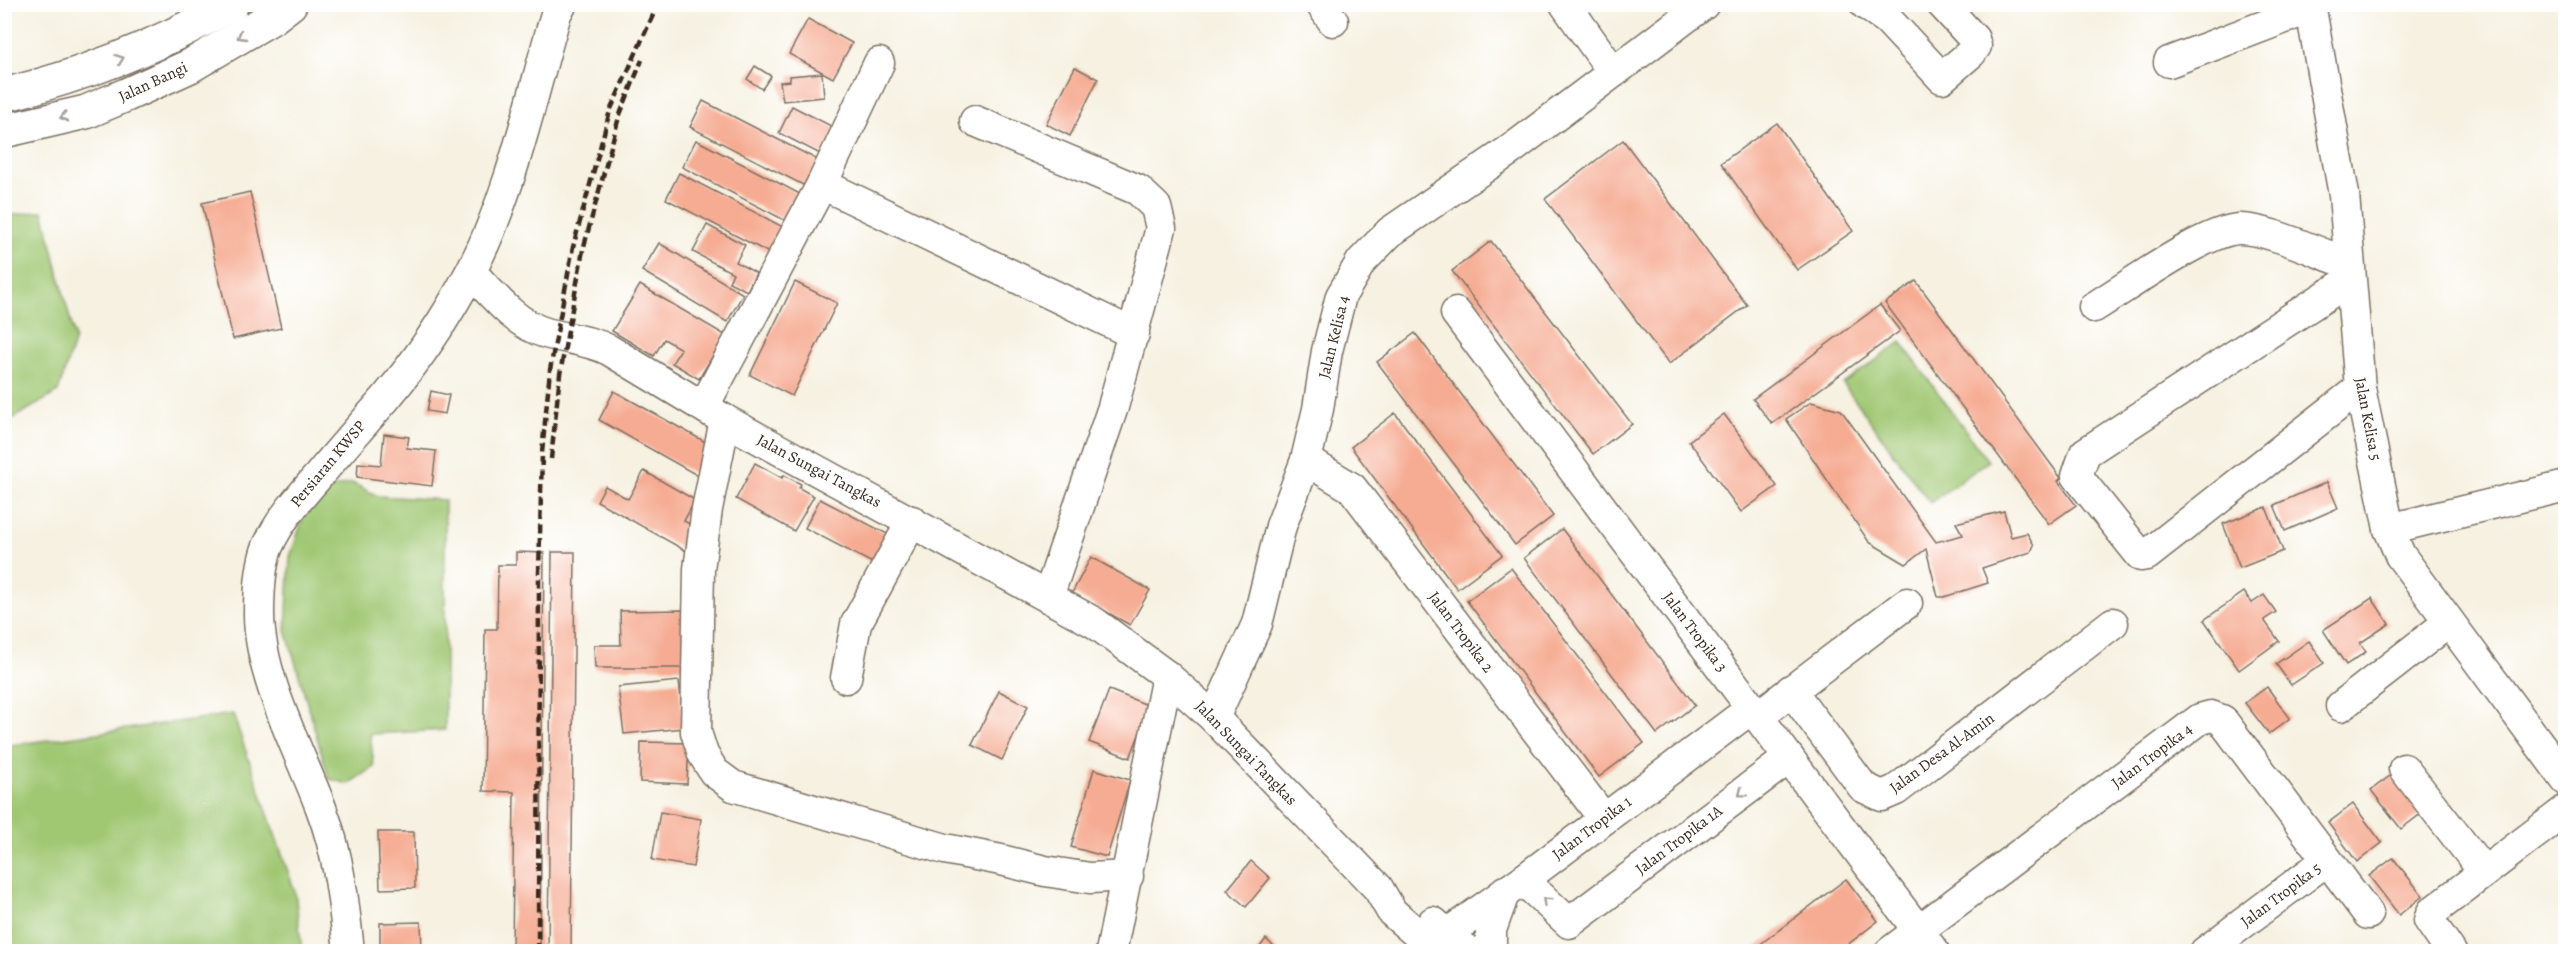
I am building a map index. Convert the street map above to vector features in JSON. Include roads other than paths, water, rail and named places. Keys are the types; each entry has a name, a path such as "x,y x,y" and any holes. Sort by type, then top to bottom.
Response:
{"main road":[{"name":"Jalan Bangi","path":"4,95 51,84 143,50 182,33 232,4"},
{"name":"Jalan Bangi","path":"4,131 86,112 126,95 190,66 273,17 290,4"}],"street":[{"path":"1565,4 1613,72"},
{"name":"Jalan Kelisa 4","path":"1214,718 1257,624 1281,526 1306,460 1318,409 1327,351 1341,296 1361,262 1390,232 1513,148 1704,4"},
{"path":"1865,4 1887,19 1942,78 1976,46 1974,39 1942,4"},
{"name":"Persiaran KWSP","path":"349,951 338,861 322,809 273,683 263,648 259,616 266,550 292,506 387,396 436,330 471,272 487,237 510,172 533,102 559,5"},
{"path":"2169,62 2310,6"},
{"name":"Jalan Kelisa 5","path":"2310,6 2344,195 2360,388 2389,529 2400,555 2565,780"},
{"path":"879,63 715,413 698,592 696,732 703,754 714,772 733,786 945,849 1045,871 1090,878 1128,876"},
{"path":"975,121 1138,190 1156,207 1161,228 1113,407 1048,597"},
{"path":"822,184 1134,334"},
{"path":"2094,307 2207,237 2239,229 2267,235 2349,272"},
{"name":"Jalan Sungai Tangkas","path":"471,272 513,315 523,322 546,333 595,343 715,413 1095,623 1174,682 1214,718 1378,888"},
{"path":"2349,272 2085,453 2077,476 2141,556 2147,555 2360,388"},
{"name":"Jalan Tropika 3","path":"1456,313 1926,941"},
{"name":"Jalan Tropika 2","path":"1306,460 1352,488 1604,819"},
{"path":"2389,529 2565,486"},
{"path":"846,678 856,624 912,521"},
{"name":"Jalan Tropika 1","path":"1446,946 1505,891 1755,712 1791,690 1907,603"},
{"path":"2341,706 2449,622"},
{"name":"Jalan Desa Al-Amin","path":"1791,690 1863,787 1882,796 1896,790 2113,623"},
{"path":"1111,951 1174,682"},
{"name":"Jalan Tropika 4","path":"1890,951 1926,941 2200,719 2211,716 2222,720 2368,914"},
{"name":"Jalan Tropika 1A","path":"1505,891 1569,923 1789,758"},
{"path":"2404,769 2484,872"},
{"path":"2451,951 2429,920 2432,912 2565,810"},
{"name":"Jalan Tropika 5","path":"2205,951 2327,860"},
{"path":"1378,888 1404,898 1413,905 1446,946"},
{"path":"1378,888 1392,912 1446,946"},
{"path":"1413,905 1446,911 1505,891"},
{"path":"1491,951 1491,930 1505,891"}],"railway":[{"path":"538,952 539,574 542,453 550,370 573,247 610,111 658,4"},
{"path":"551,459 560,374 583,250 619,117 642,60"}]}
